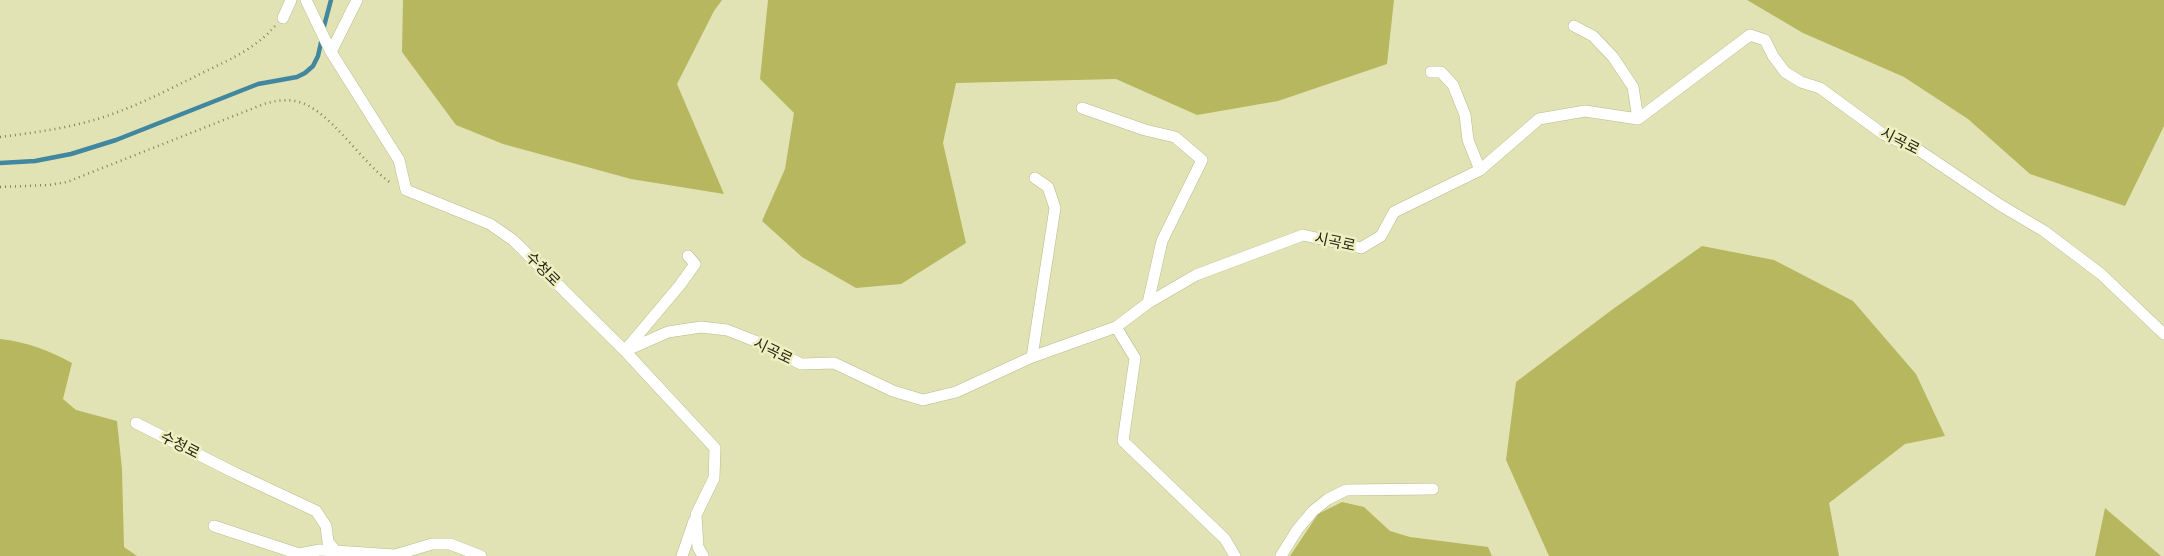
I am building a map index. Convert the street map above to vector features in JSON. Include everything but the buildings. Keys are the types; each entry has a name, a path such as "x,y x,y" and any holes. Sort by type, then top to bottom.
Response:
{"street":[{"path":"282,18 292,0"},
{"path":"306,0 329,49 399,160 406,190"},
{"path":"329,49 357,0"},
{"path":"1574,26 1593,36 1613,57 1633,87 1638,119"},
{"name":"시곡로","path":"624,351 668,332 701,327 728,330 755,341 800,364 834,363 893,390 923,400 956,392 1032,357 1116,327 1148,303 1196,275 1303,235 1361,248 1381,236 1394,212 1480,170 1539,119 1585,111 1638,119 1750,35 1765,40 1773,56 1785,72 1801,82 1820,88 1883,134 1920,151 2000,205 2044,231 2101,274 2164,334"},
{"path":"1431,72 1441,72 1453,85 1465,115 1468,140 1480,170"},
{"path":"1082,108 1145,130 1175,136 1202,160 1162,241 1148,303"},
{"path":"1032,357 1055,208 1048,187 1035,178"},
{"name":"수청로","path":"406,190 502,230 624,351 715,448 714,478 696,514 682,556"},
{"path":"624,351 680,285 695,264 688,256"},
{"path":"1116,327 1135,358 1123,441 1225,539 1235,556"},
{"name":"수청로","path":"136,423 316,511 326,526 328,542 337,554"},
{"path":"1281,556 1297,530 1313,511 1328,499 1346,490 1433,489"},
{"path":"696,514 698,547 703,556"},
{"path":"214,526 299,554 320,550 337,554 395,555 432,544 450,544 481,556"}],"path":[{"path":"0,137 51,130 84,122 115,113 144,101 244,52 260,41 282,18"},
{"path":"0,187 49,185 67,182 264,104 277,100 287,100 296,101 312,108 389,183 406,190"}],"shaded area":[{"path":"403,0 722,0 714,11 677,84 724,194 631,179 503,144 456,125 402,52"},
{"path":"768,0 1394,0 1387,64 1278,101 1197,115 1116,79 956,83 943,143 966,243 901,284 856,288 802,257 762,221 785,169 794,113 760,79"},
{"path":"1747,0 2164,0 2164,126 2125,206 2030,174 1968,119 1904,77 1803,33"},
{"path":"1702,246 1774,260 1853,301 1916,374 1945,436 1905,444 1829,503 1839,556 1549,556 1506,460 1516,382 1613,309"},
{"path":"0,339 37,347 72,363 63,399 76,410 117,421 122,469 124,547 137,556 0,556"},
{"path":"1342,502 1364,507 1390,531 1410,537 1488,547 1492,556 1290,556 1318,514"},
{"path":"2105,508 2161,556 2095,556"}],"waterway":[{"path":"323,30 331,0"},
{"path":"0,163 35,161 71,154 116,140 258,84 297,77 313,66 318,56 322,38"}]}
